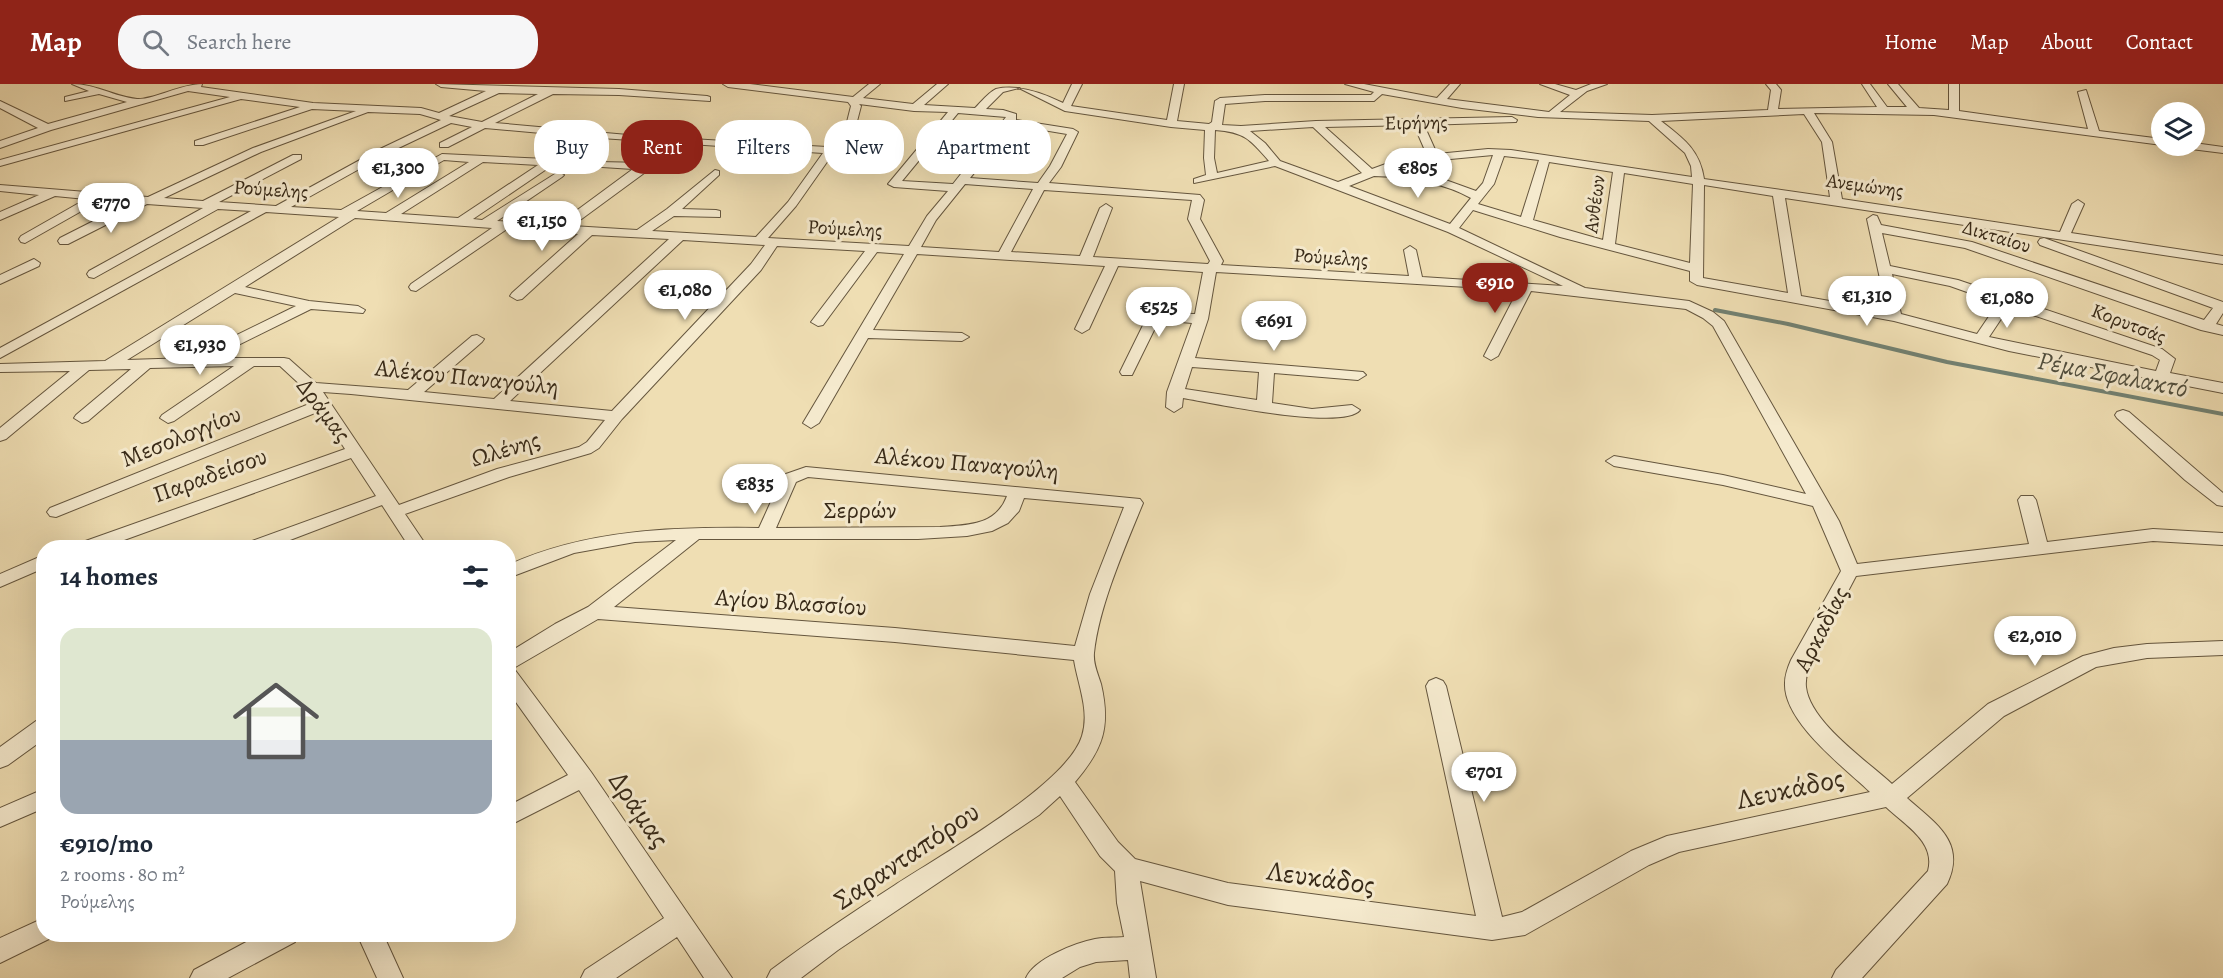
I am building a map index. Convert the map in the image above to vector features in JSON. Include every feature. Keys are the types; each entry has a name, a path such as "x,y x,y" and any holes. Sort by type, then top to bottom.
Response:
{"street":[{"path":"77,84 138,102"},
{"path":"0,145 47,128 200,84"},
{"path":"441,84 496,90 619,92 707,99"},
{"path":"728,84 775,87 853,102 1010,115 1011,120"},
{"path":"853,102 875,84"},
{"path":"914,108 944,84"},
{"path":"977,111 998,91 1019,84"},
{"name":"Ειρήνης","path":"1019,84 1065,108 1210,128 1241,129 1316,124 1592,117"},
{"path":"1065,108 1077,84"},
{"path":"1171,124 1179,84"},
{"path":"1350,84 1440,101 1592,117 1652,118 1807,110 1915,110 2151,141"},
{"path":"1440,101 1455,84"},
{"path":"1545,84 1578,94"},
{"path":"1552,114 1578,94 1602,84"},
{"path":"1771,84 1776,90 1773,112"},
{"path":"1893,84 1915,110"},
{"path":"1954,84 1954,115"},
{"path":"1866,85 1884,109"},
{"path":"187,88 313,106 421,111 482,125 534,130"},
{"path":"824,97 836,89"},
{"path":"68,99 99,90"},
{"path":"0,354 496,90"},
{"path":"1212,177 1209,158 1210,128 1216,124 1220,111 1218,103 1226,99 1374,98 1377,96 1376,90"},
{"path":"444,145 551,91"},
{"path":"2083,92 2094,134"},
{"path":"0,163 242,96"},
{"path":"852,120 855,106 853,102"},
{"path":"0,104 47,128"},
{"path":"199,142 313,106"},
{"path":"64,241 257,150 373,109"},
{"path":"955,110 894,184 1042,186 1196,197 1198,200 1194,219 1217,261 1209,268 1201,319 1174,399 1264,405 1312,414 1352,410"},
{"path":"1807,110 1827,142 1836,201"},
{"path":"1652,118 1686,147 1695,158 1698,180 1697,275 1689,305"},
{"path":"1418,122 1433,157"},
{"path":"1316,124 1369,173 1393,173 1449,185 1468,191 1474,201 1526,222 1697,275 1795,298 1895,317 1980,340 2223,388"},
{"path":"1051,129 1072,132 1051,172"},
{"path":"1241,129 1261,145 1276,163 1452,229 1518,258 1585,292"},
{"path":"609,136 824,150"},
{"path":"2205,148 2223,150"},
{"path":"1452,229 1488,184 1500,152"},
{"name":"Ανεμώνης","path":"1339,186 1406,160 1500,152 1995,224 2223,260"},
{"path":"109,364 437,159 447,156 534,161"},
{"path":"94,274 210,205 297,157"},
{"path":"388,216 482,158"},
{"path":"1526,222 1545,158"},
{"path":"758,242 792,204 824,159"},
{"path":"1198,182 1276,163"},
{"path":"560,230 650,166 609,164"},
{"name":"Ανθέων","path":"1608,246 1619,168"},
{"path":"459,223 534,173"},
{"path":"641,233 671,212 715,173"},
{"path":"1356,192 1373,180 1393,173"},
{"path":"811,423 931,219 968,174"},
{"path":"1003,256 1035,194 1050,174"},
{"path":"483,225 558,175"},
{"name":"Ρούμελης","path":"0,188 483,225 1585,292 1689,305"},
{"path":"0,216 53,192"},
{"path":"1778,193 1795,298"},
{"path":"25,238 99,196"},
{"path":"2078,204 2069,237 2104,248 2133,273"},
{"path":"1870,206 1895,317"},
{"path":"1085,261 1106,208"},
{"path":"671,212 716,214"},
{"path":"1995,224 2219,305 2220,308 2206,327"},
{"path":"416,287 503,226"},
{"name":"Δικταίου","path":"1875,228 1968,245 2223,331"},
{"path":"517,296 588,231"},
{"path":"497,404 680,236"},
{"name":"Ωλένης","path":"276,540 585,450 593,445 616,416 718,309 756,267 773,243"},
{"path":"818,322 873,249"},
{"path":"1410,250 1417,282"},
{"path":"0,280 34,263"},
{"path":"1082,329 1113,263"},
{"name":"Κορυτσάς","path":"1885,270 1936,278 2007,300 2165,356 2168,359 2161,377"},
{"path":"232,288 309,305 358,310"},
{"path":"1491,356 1527,288"},
{"path":"1980,340 2007,300"},
{"path":"188,362 267,327 309,305"},
{"name":"Αρκαδίας","path":"1689,305 1719,324 1819,502 1850,571 1799,664 1795,682 1797,697 1821,733 1933,836 1944,850 1943,863 1938,877 1845,978"},
{"path":"1126,372 1154,316 1201,319"},
{"path":"864,334 962,337"},
{"path":"410,396 477,339"},
{"path":"168,418 251,361"},
{"name":"Δράμας","path":"0,368 188,362 284,362 312,387 414,540"},
{"path":"1188,362 1358,375"},
{"path":"82,418 147,363"},
{"path":"0,436 86,365"},
{"path":"1264,405 1267,368"},
{"name":"Αλέκου Παναγούλη","path":"312,387 616,416"},
{"name":"Μεσολογγίου","path":"56,512 324,404"},
{"path":"2123,415 2191,476 2223,501"},
{"name":"Παραδείσου","path":"130,540 354,451"},
{"path":"1614,461 1723,480 1819,502"},
{"name":"Αλέκου Παναγούλη","path":"765,534 789,479 806,472 1134,503 1100,588 1083,654"},
{"name":"Σερρών","path":"516,568 584,545 643,536 696,533 940,533 975,529 995,523 1008,514 1018,491"},
{"path":"2027,500 2039,548"},
{"path":"516,658 562,629 595,612 696,533"},
{"path":"1850,571 2153,535 2223,539"},
{"path":"0,581 36,565"},
{"name":"Αγίου Βλασσίου","path":"595,612 895,635 1083,654"},
{"path":"1891,797 1996,710 2090,661 2147,651 2223,648"},
{"path":"1083,654 1095,704 1093,741 1081,760 1062,781 1109,849 1127,867 1130,903 1143,978"},
{"path":"1436,687 1492,929"},
{"name":"Δράμας","path":"516,693 583,778 719,978"},
{"path":"0,759 36,733"},
{"path":"516,813 583,778"},
{"name":"Σαρανταπόρου","path":"780,978 829,942 1031,808 1062,781"},
{"name":"Λευκάδος","path":"1127,867 1228,894 1492,929 1516,927 1640,858 1675,843 1891,797"},
{"path":"0,818 36,802"},
{"path":"594,978 680,921"},
{"path":"0,951 36,933"},
{"path":"203,978 271,942"},
{"path":"373,942 390,978"},
{"path":"1039,978 1072,958 1096,950 1139,948"}],"waterway":[{"name":"Ρέμα Σφαλακτό","path":"1715,310 1788,324 1947,362 2223,414"}]}
